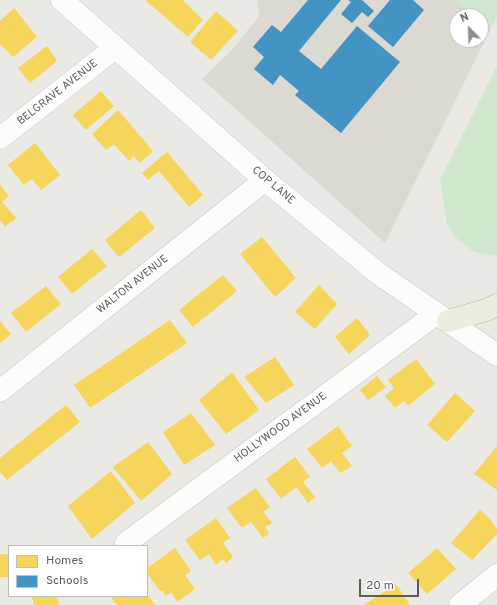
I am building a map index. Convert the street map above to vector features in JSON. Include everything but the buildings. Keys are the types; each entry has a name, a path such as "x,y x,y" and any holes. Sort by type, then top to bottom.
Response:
{"highway":[{"path":"442,317 486,310 497,305"}],"street":[{"name":"COP LANE","path":"62,0 265,180 379,274 497,355"},
{"name":"BELGRAVE AVENUE","path":"0,138 115,48"},
{"name":"WALTON AVENUE","path":"0,391 265,180"},
{"name":"HOLLYWOOD AVENUE","path":"126,543 442,317"},
{"path":"460,605 497,575"}],"shaded area":[{"path":"257,0 497,0 497,16 489,32 489,8 449,8 449,48 481,48 385,243 202,79 232,50 259,16"}],"green space":[{"path":"455,0 497,0 497,16 491,28 489,26 489,8 466,8"},
{"path":"497,66 497,256 474,252 455,237 447,224 440,180"}]}
